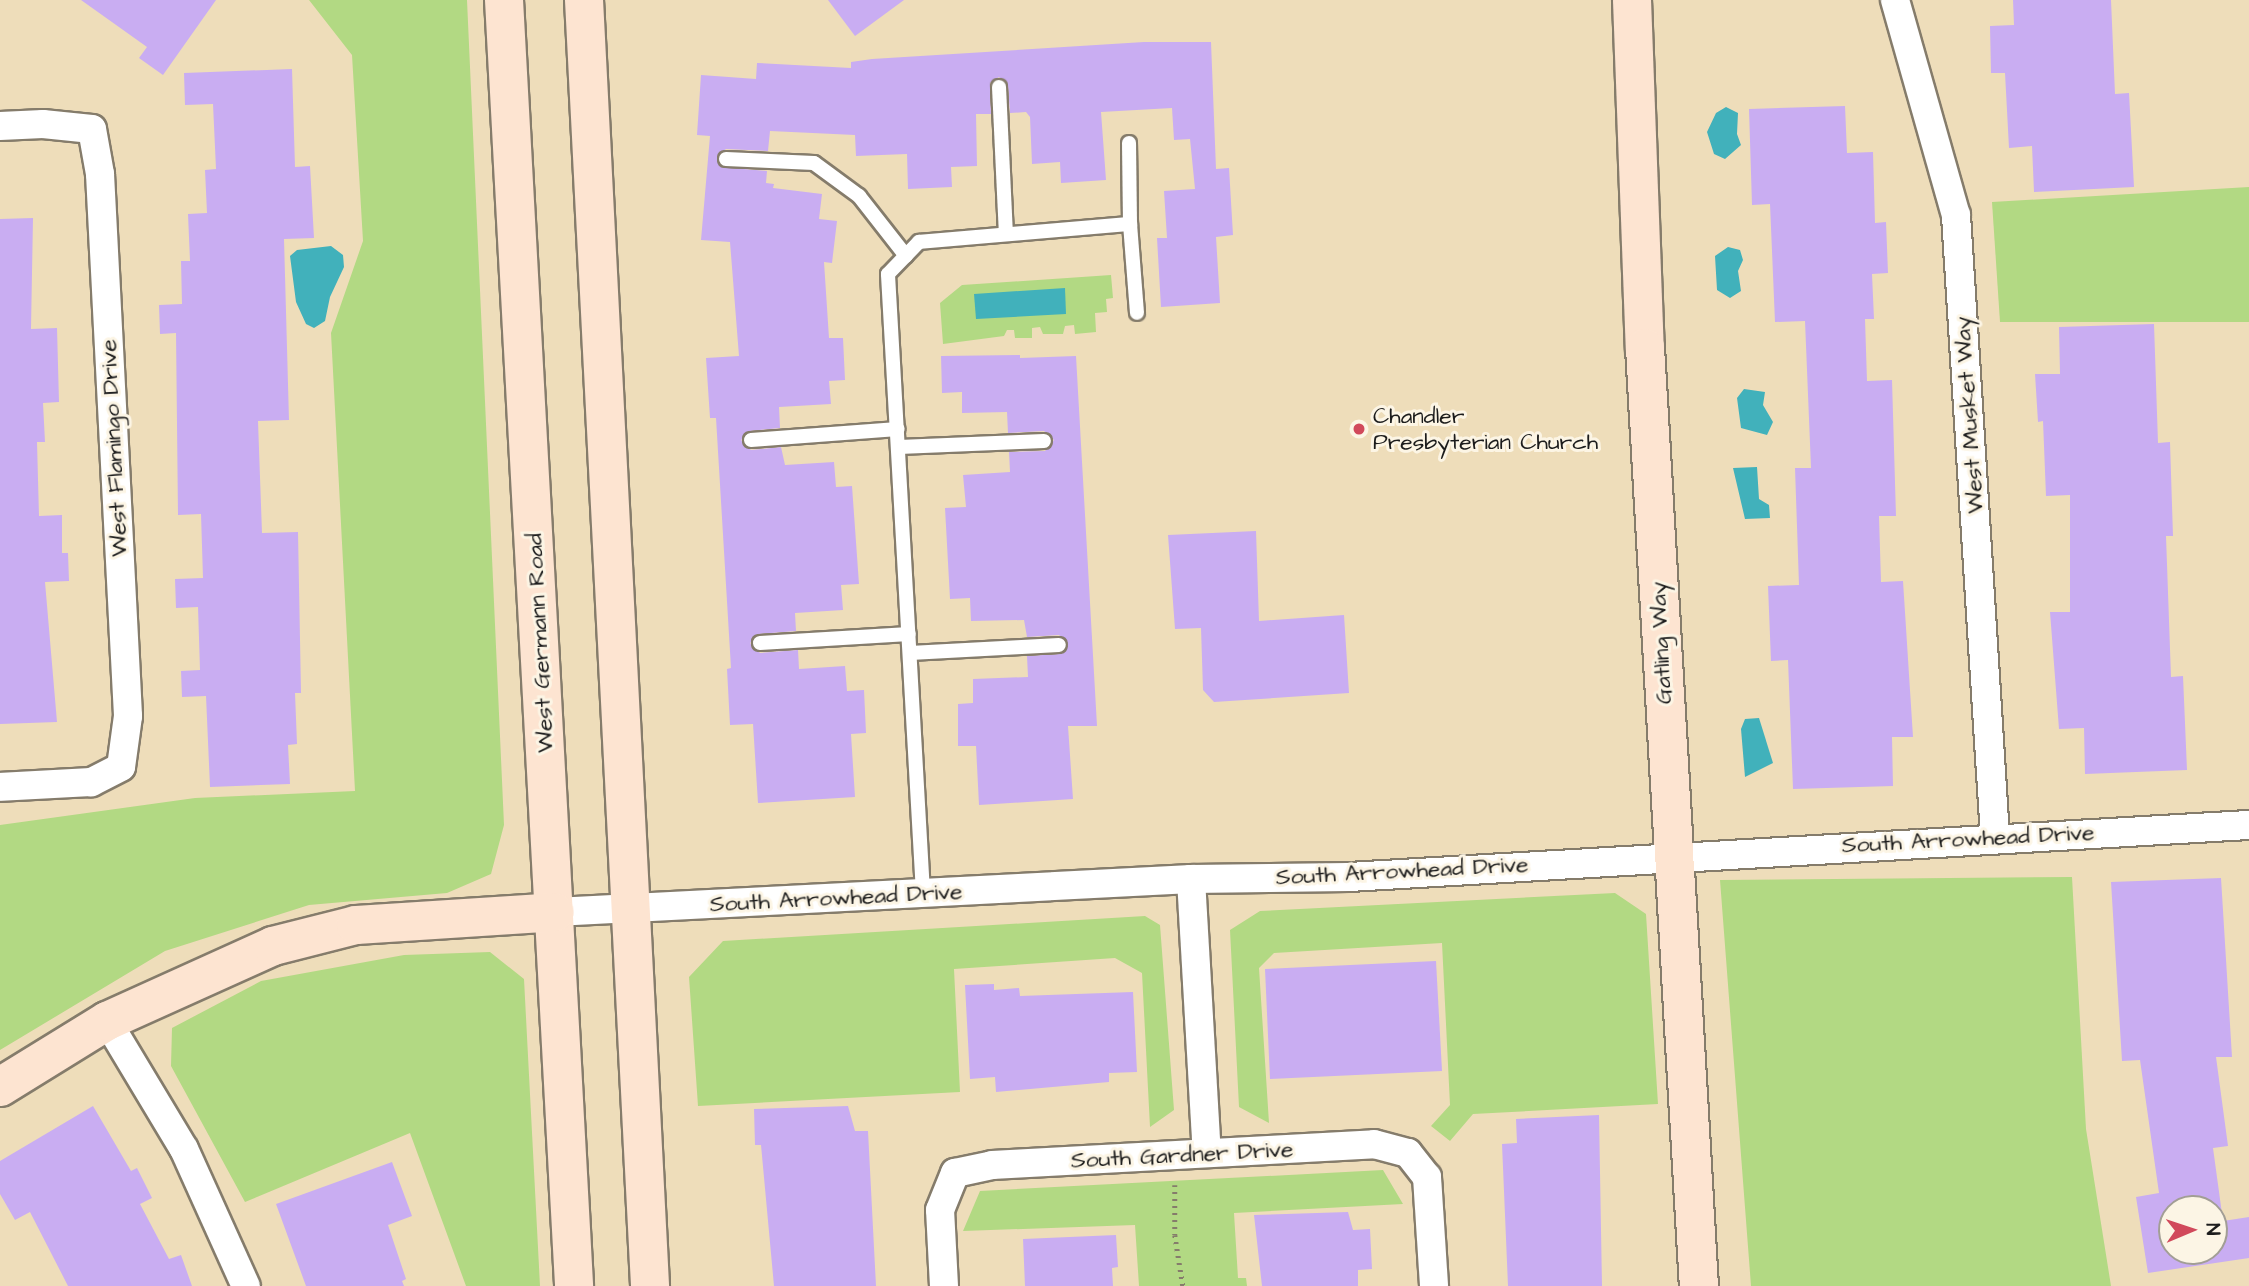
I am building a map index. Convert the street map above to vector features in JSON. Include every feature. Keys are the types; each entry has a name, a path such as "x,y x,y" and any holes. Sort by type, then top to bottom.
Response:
{"main road":[{"name":"West Germann Road","path":"504,0 575,1286"},
{"path":"584,0 650,1286"},
{"name":"Gatling Way","path":"1632,0 1645,348 1672,856 1699,1286"},
{"path":"0,1087 107,1021 272,946 356,925 555,912"}],"street":[{"name":"West Musket Way","path":"1895,0 1956,215 1995,837"},
{"name":"West Flamingo Drive","path":"0,126 43,124 92,129 100,174 128,716 121,767 91,782 0,787"},
{"name":"South Arrowhead Drive","path":"555,912 1191,879 1349,877 1995,837 2249,825"},
{"path":"1191,879 1207,1153"},
{"path":"107,1021 184,1149 246,1286"},
{"name":"South Gardner Drive","path":"944,1286 940,1210 955,1173 992,1165 1374,1144 1408,1153 1427,1177 1434,1286"}],"lane":[{"path":"999,87 1006,234"},
{"path":"1129,143 1130,224 1137,313"},
{"path":"726,159 814,163 859,196 906,256"},
{"path":"923,893 888,274 919,242 1130,224"},
{"path":"751,440 898,429"},
{"path":"899,447 1044,441"},
{"path":"760,643 909,634"},
{"path":"910,653 1059,646"}],"path":[{"path":"1175,1156 1175,1236 1183,1286"}],"green space":[{"path":"309,0 467,0 504,825 491,874 447,893 309,905 165,951 0,1050 0,825 195,798 355,791 331,333 363,241 352,55"},
{"path":"2249,187 2249,322 2000,322 1992,202"},
{"path":"1111,275 1113,298 1106,299 1107,312 1095,313 1096,332 1075,334 1074,325 1065,326 1063,334 1043,334 1040,327 1032,328 1032,338 1015,338 1014,330 1007,330 1004,336 943,344 940,303 962,285"},
{"path":"2072,877 2086,1129 2111,1286 1751,1286 1720,880"},
{"path":"1615,893 1646,914 1658,1104 1473,1114 1450,1141 1431,1126 1450,1105 1442,943 1274,953 1259,968 1269,1123 1239,1107 1230,930 1260,911"},
{"path":"1145,916 1160,925 1174,1110 1150,1127 1142,973 1115,958 954,969 960,1092 698,1106 689,977 723,941"},
{"path":"490,952 524,979 540,1286 466,1286 410,1133 245,1202 171,1066 172,1028 261,981 404,955"},
{"path":"1383,1170 1403,1204 1234,1213 1238,1278 1246,1278 1247,1286 1139,1286 1135,1225 963,1231 980,1191"}],"water":[{"path":"1726,107 1738,113 1737,134 1741,145 1725,159 1714,154 1707,132 1716,113"},
{"path":"331,246 343,255 344,267 330,297 325,321 314,328 306,324 296,302 290,256 297,250"},
{"path":"1728,247 1740,250 1743,260 1738,271 1741,291 1730,298 1717,290 1715,256"},
{"path":"1065,288 1066,314 976,319 974,294"},
{"path":"1744,389 1765,392 1763,405 1773,422 1767,435 1741,428 1737,398"},
{"path":"1757,467 1759,499 1769,505 1770,518 1745,519 1733,468"},
{"path":"1759,718 1773,763 1745,777 1741,729 1745,719"}],"building":[{"path":"81,0 216,0 163,75 139,58 147,47"},
{"path":"828,0 904,0 855,36"},
{"path":"2013,0 2111,0 2115,94 2129,93 2134,187 2034,192 2032,146 2009,148 2005,73 1991,73 1990,26 2014,25"},
{"path":"1144,42 1211,42 1216,169 1229,168 1233,235 1216,237 1220,303 1161,307 1157,238 1167,238 1164,191 1195,189 1190,139 1174,140 1172,108 1101,112 1106,180 1061,183 1060,162 1032,164 1030,117 1026,112 1010,113 1008,86 999,77 990,83 991,114 976,114 977,166 951,167 952,187 908,189 907,154 856,156 855,135 770,131 768,151 726,149 718,154 721,167 767,171 766,183 774,184 773,188 822,194 819,219 837,221 832,263 824,262 829,338 843,338 845,380 829,381 831,404 779,407 780,428 750,431 741,440 751,450 781,447 785,465 834,462 836,487 852,486 859,584 841,585 843,610 795,613 796,631 759,634 750,643 760,653 798,650 799,669 845,666 847,691 864,690 866,733 851,734 855,797 758,803 753,724 730,725 727,669 731,668 716,418 710,418 706,358 739,356 730,242 701,240 710,136 697,135 701,75 756,79 757,63 851,68 851,62 872,59"},
{"path":"292,69 295,167 310,166 314,238 284,239 289,420 258,421 262,533 298,532 301,693 295,693 297,744 288,745 290,784 210,787 206,696 182,697 181,671 200,670 198,607 176,608 175,579 203,578 201,514 178,515 176,333 160,334 159,305 182,304 181,261 190,261 188,214 207,213 205,170 216,169 213,104 185,105 184,73"},
{"path":"1845,106 1847,153 1873,152 1875,223 1886,222 1888,273 1872,274 1874,319 1865,319 1867,381 1892,380 1896,516 1879,516 1881,582 1903,581 1913,737 1892,737 1893,786 1793,789 1788,660 1771,661 1768,586 1799,585 1795,468 1811,468 1805,321 1775,322 1770,204 1752,205 1749,109"},
{"path":"33,218 31,329 57,328 59,402 43,403 45,442 37,442 39,516 62,515 62,553 68,553 69,581 45,582 57,722 0,724 0,219"},
{"path":"2154,324 2158,443 2170,442 2173,536 2166,536 2171,677 2183,676 2187,770 2085,774 2084,728 2059,729 2050,612 2070,612 2070,495 2046,496 2043,421 2038,422 2035,374 2060,374 2059,327"},
{"path":"1020,355 1020,358 1076,356 1097,726 1068,726 1073,799 979,805 976,746 958,746 958,704 973,703 973,679 1028,677 1027,656 1060,654 1068,644 1059,635 1027,637 1024,620 971,621 970,598 950,599 945,508 966,507 963,475 1010,472 1009,452 1045,451 1054,440 1044,431 1008,433 1007,412 962,413 962,392 942,393 941,356"},
{"path":"1256,531 1259,621 1344,615 1349,693 1214,702 1203,690 1201,628 1175,629 1168,535"},
{"path":"2221,878 2232,1057 2216,1057 2228,1146 2213,1148 2219,1195 2158,1195 2158,1265 2202,1265 2148,1273 2136,1197 2159,1193 2140,1060 2122,1061 2111,882"},
{"path":"1436,961 1442,1071 1270,1079 1265,969"},
{"path":"994,984 994,990 1019,988 1020,996 1133,992 1137,1072 1109,1073 1109,1082 996,1092 995,1077 970,1079 965,985"},
{"path":"93,1106 131,1171 137,1168 152,1198 140,1204 169,1259 181,1255 192,1286 68,1286 30,1212 15,1220 0,1194 0,1161"},
{"path":"848,1106 855,1131 868,1131 876,1286 774,1286 761,1145 755,1145 754,1109"},
{"path":"1599,1115 1602,1286 1508,1286 1502,1144 1517,1143 1516,1119"},
{"path":"392,1162 412,1216 388,1225 406,1279 402,1281 404,1286 306,1286 276,1204"},
{"path":"1348,1212 1353,1230 1370,1229 1372,1269 1358,1270 1358,1286 1262,1286 1254,1215"},
{"path":"2249,1217 2249,1258 2228,1261 2228,1220"},
{"path":"1116,1235 1118,1267 1112,1268 1113,1286 1025,1286 1023,1239"}],"place":[{"name":"Chandler Presbyterian Church","path":"1359,429"}]}
